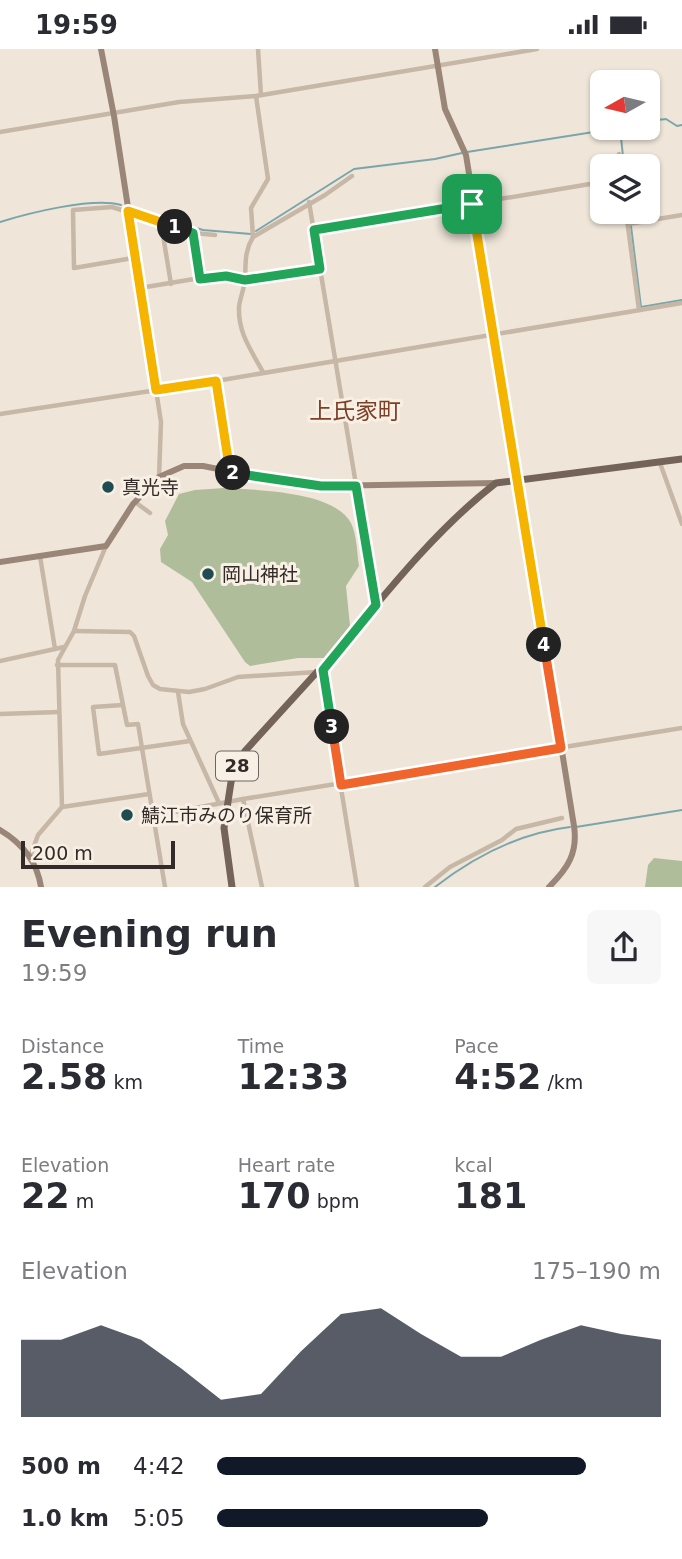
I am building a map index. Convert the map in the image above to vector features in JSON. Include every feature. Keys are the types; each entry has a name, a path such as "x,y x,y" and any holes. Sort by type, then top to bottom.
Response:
{"main road":[{"path":"496,482 682,459"},
{"name":"28","path":"232,887 223,802 244,751 320,671 456,517 496,482"}],"street":[{"path":"101,49 162,422 159,477"},
{"path":"258,49 258,96 268,179 251,208 252,235 244,259 245,280 239,325 241,334 263,372"},
{"path":"435,49 445,109 465,152 575,826 576,837 571,863 549,887"},
{"path":"0,132 179,102 258,96 537,49"},
{"path":"252,235 325,195 352,176"},
{"path":"314,230 590,184"},
{"path":"309,202 376,605"},
{"path":"133,258 74,268 73,210 112,207 193,233 215,235"},
{"path":"660,219 682,215"},
{"path":"161,222 172,284"},
{"path":"628,224 639,310"},
{"path":"193,233 200,279"},
{"path":"139,288 226,276 245,280 320,269"},
{"path":"0,414 216,381 682,303"},
{"path":"216,381 230,472"},
{"path":"660,463 682,524"},
{"path":"62,807 57,666 74,631 106,546 135,502 159,477 184,466 203,466 321,486 496,482"},
{"path":"135,502 150,513"},
{"path":"0,562 106,546"},
{"path":"40,556 55,649"},
{"path":"74,631 130,632 153,685 178,692 205,689 238,677 320,671 358,887"},
{"path":"0,661 65,647"},
{"path":"57,666 115,665 127,725 138,724 165,887"},
{"path":"178,692 183,724 223,802"},
{"path":"123,705 93,707 99,754 190,741"},
{"path":"0,714 59,712"},
{"path":"153,816 223,802 682,728"},
{"path":"30,857 38,835 62,807 149,794"},
{"path":"243,799 261,887"},
{"path":"425,887 450,867 502,840 516,829 562,818"},
{"path":"0,830 22,845 30,857 41,887"}],"green space":[{"path":"224,488 312,498 342,512 351,523 359,566 346,586 350,626 327,658 298,658 250,666 192,582 161,562 160,549 168,535 165,521 179,494"},
{"path":"654,858 682,861 682,887 645,887 648,865"}],"waterway":[{"path":"660,120 666,119 677,126 682,125"},
{"path":"467,152 590,133"},
{"path":"621,140 623,154"},
{"path":"256,231 354,169 462,153"},
{"path":"0,222 78,204 121,205"},
{"path":"131,208 203,230 251,234"},
{"path":"631,226 641,307 682,300"},
{"path":"576,827 682,810"},
{"path":"435,887 466,865 516,840 570,827"}],"place":[{"name":"真光寺","path":"108,487"},
{"name":"岡山神社","path":"208,574"},
{"name":"鯖江市みのり保育所","path":"127,815"}],"district":[{"name":"上氏家町","path":"355,411"}],"route":[{"path":"472,204 561,748 341,785 323,670 376,605 356,486 321,486 230,472 216,381 156,390 128,211 193,233 200,279 226,276 245,280 320,269 314,230 472,204"}]}
